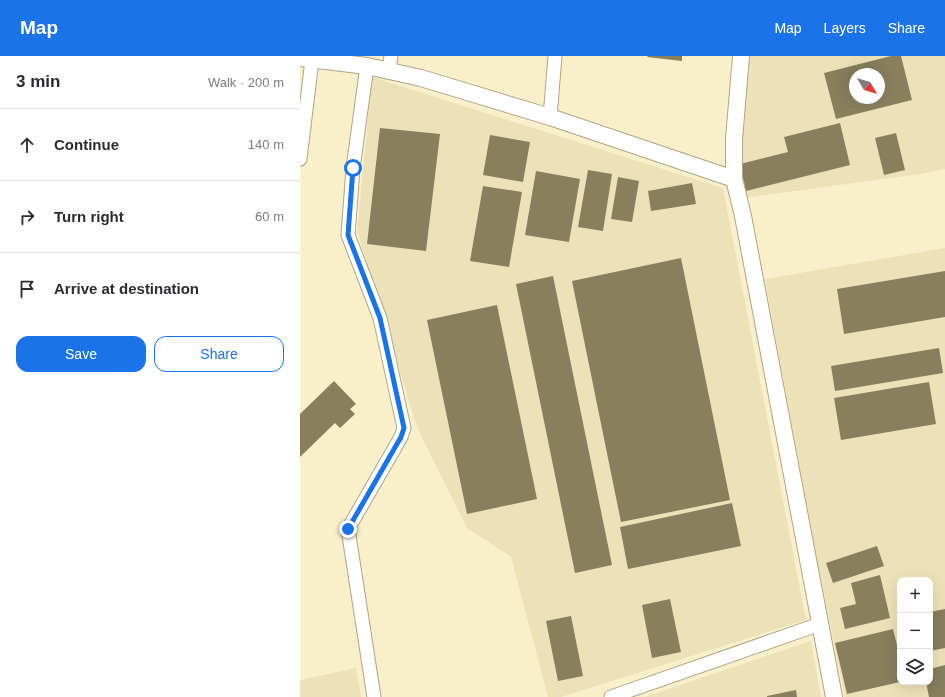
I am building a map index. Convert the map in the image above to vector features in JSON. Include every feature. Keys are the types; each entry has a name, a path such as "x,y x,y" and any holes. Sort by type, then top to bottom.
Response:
{"street":[{"path":"550,117 555,56"},
{"path":"741,56 734,139 734,179 743,216 834,697"},
{"path":"300,158 315,59 367,66 390,64 421,78 550,117 734,179"},
{"path":"367,66 353,168 348,235 380,318 404,428 401,437 348,529 374,697"},
{"path":"611,697 820,624"}],"shaded area":[{"path":"750,56 945,56 945,169 920,174 744,198 739,158"},
{"path":"372,77 723,188 806,620 561,697 548,697 511,557 467,528 417,427 357,231"},
{"path":"945,248 945,697 845,697 815,550 765,279"},
{"path":"811,641 821,697 645,697"},
{"path":"356,668 361,697 300,697 300,680"}],"building":[{"path":"682,56 682,61 647,57"},
{"path":"891,56 901,56 912,100 836,119 824,73"},
{"path":"840,123 850,165 746,191 740,164 788,152 784,137"},
{"path":"380,128 440,134 426,251 367,244"},
{"path":"896,133 905,170 884,175 875,138"},
{"path":"490,135 530,142 523,182 483,175"},
{"path":"588,170 612,174 603,231 578,227"},
{"path":"536,171 580,179 569,242 525,235"},
{"path":"618,177 639,181 632,222 611,219"},
{"path":"692,183 696,204 651,211 648,191"},
{"path":"483,186 522,192 509,267 470,261"},
{"path":"681,258 730,500 621,522 572,281"},
{"path":"945,271 945,317 844,334 837,289"},
{"path":"553,276 612,565 575,573 516,284"},
{"path":"497,305 537,499 467,514 427,320"},
{"path":"939,348 943,373 835,391 831,366"},
{"path":"334,381 356,404 350,409 355,414 340,428 335,423 300,457 300,414"},
{"path":"929,382 936,424 841,440 834,398"},
{"path":"732,503 741,546 628,569 620,527"},
{"path":"877,546 884,566 833,583 826,563"},
{"path":"880,575 890,618 845,629 840,608 856,604 851,583"},
{"path":"670,599 681,652 652,658 642,605"},
{"path":"945,609 945,648 933,650 933,613 933,611"},
{"path":"571,616 583,676 558,681 546,621"},
{"path":"893,629 897,645 897,683 847,694 835,643"},
{"path":"945,665 945,697 929,697 927,685 933,685 933,668"},
{"path":"796,690 797,697 767,697 767,696"}],"route":[{"path":"348,529 401,437 404,428 380,318 348,235 353,168"}]}
